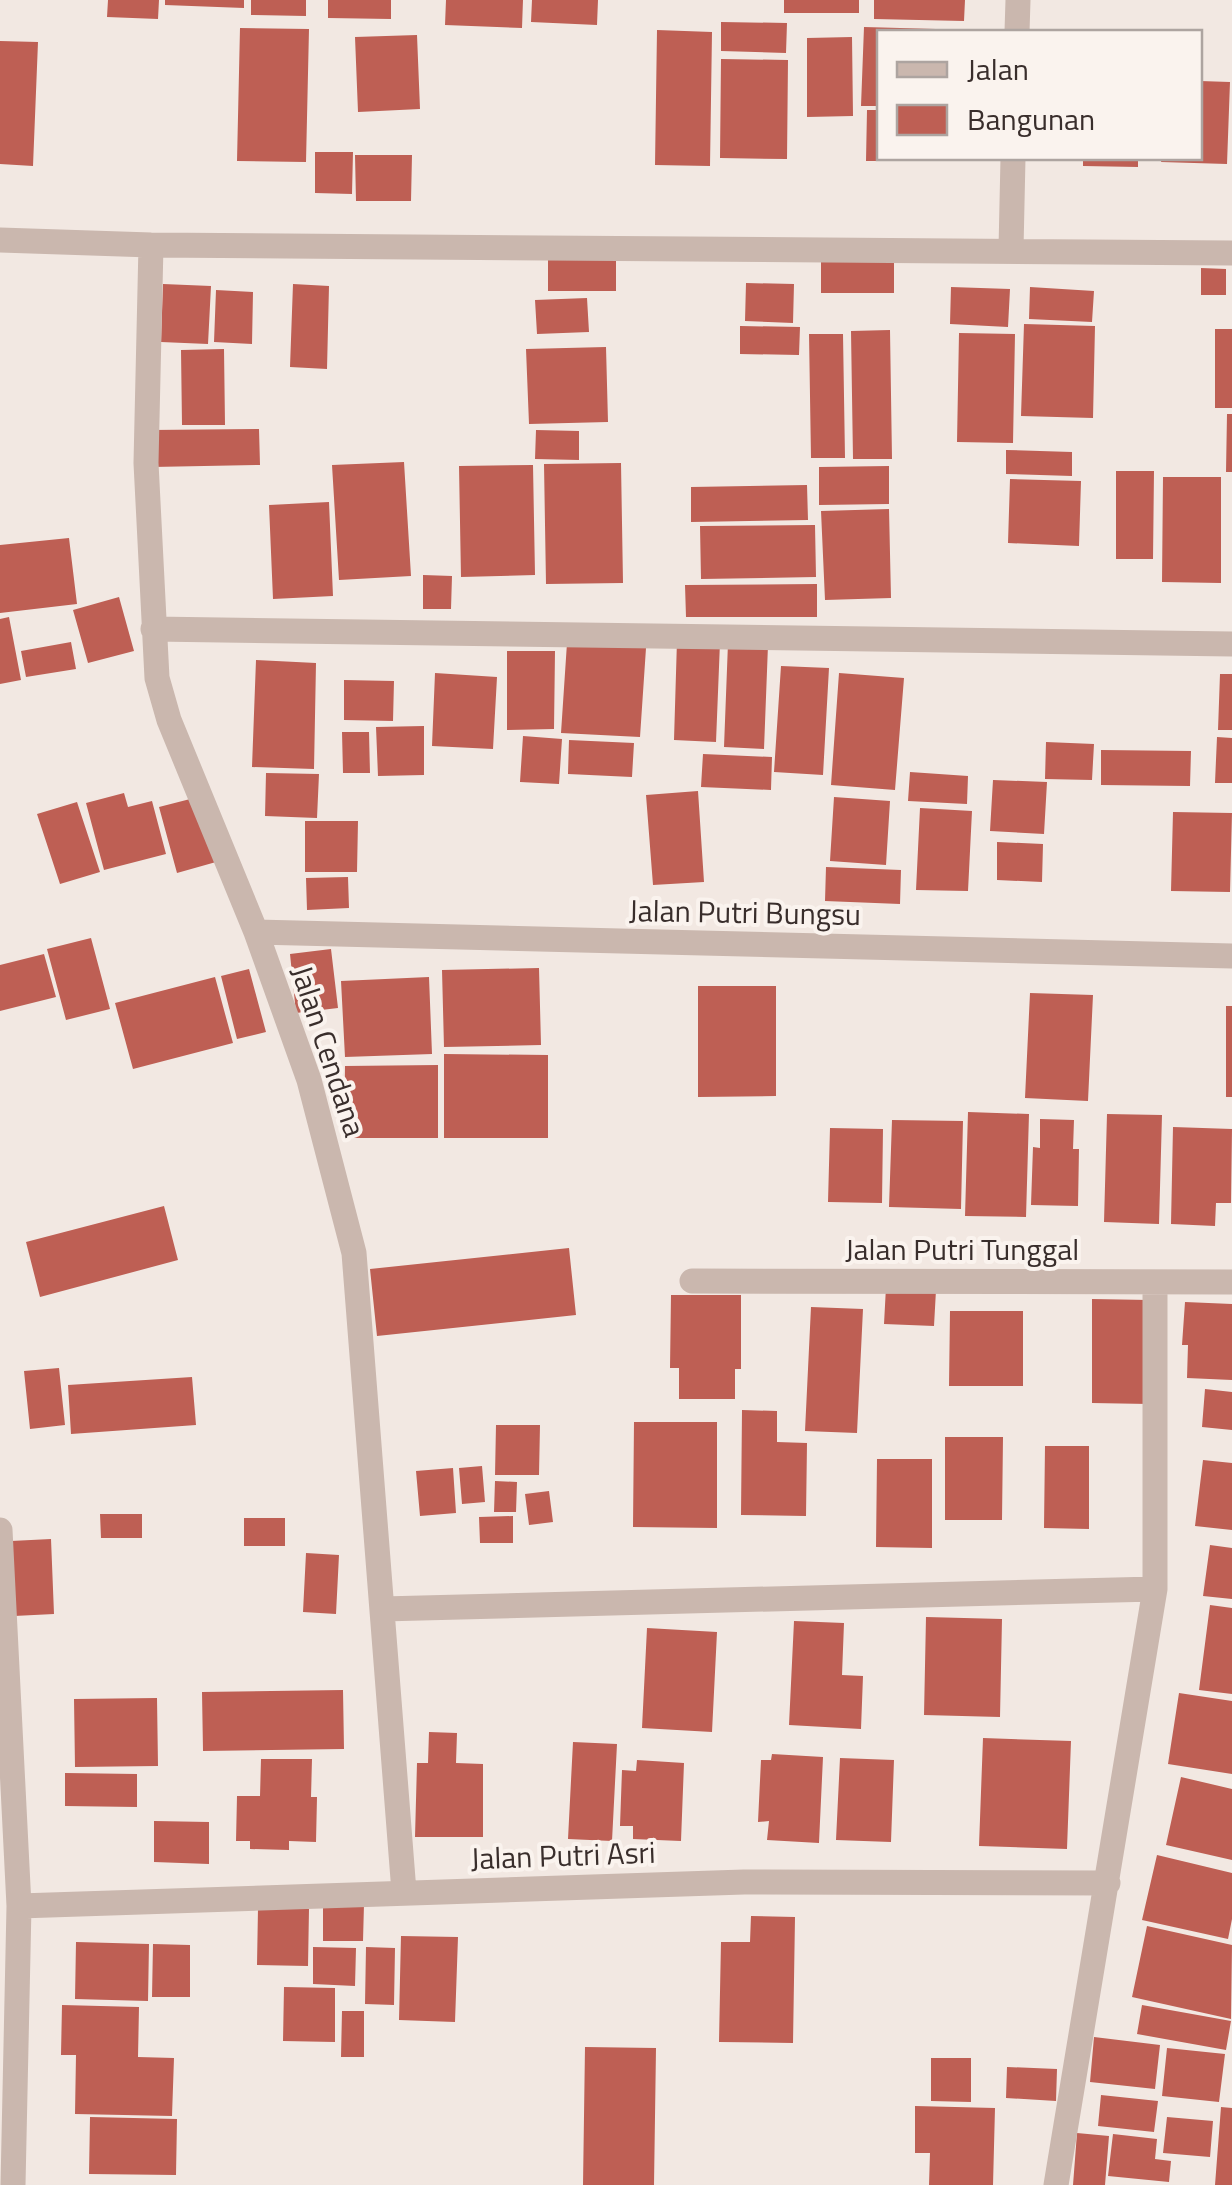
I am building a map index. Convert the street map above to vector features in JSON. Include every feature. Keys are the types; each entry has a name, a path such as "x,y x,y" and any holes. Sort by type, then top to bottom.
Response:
{"street":[{"path":"1017,30 1018,0"},
{"path":"1011,249 1013,160"},
{"path":"0,240 151,245 1232,252"},
{"name":"Jalan Cendana","path":"151,245 146,463 156,678 310,1080 354,1254 404,1892"},
{"path":"153,629 1232,644"},
{"name":"Jalan Putri Bungsu","path":"256,932 1232,956"},
{"name":"Jalan Putri Tunggal","path":"692,1282 1232,1282"},
{"path":"1056,2185 1154,1589 1155,1282"},
{"path":"0,1530 19,1906 8,1949 13,2185"},
{"path":"382,1609 1154,1589"},
{"name":"Jalan Putri Asri","path":"19,1906 744,1882 1108,1883"}],"building":[{"path":"108,0 159,0 158,19 107,17"},
{"path":"165,0 244,0 244,8 165,5"},
{"path":"251,0 306,0 306,16 251,15"},
{"path":"328,0 391,0 391,19 328,18"},
{"path":"446,0 523,0 522,28 445,25"},
{"path":"532,0 598,0 597,25 531,22"},
{"path":"784,0 859,0 859,13 784,13"},
{"path":"874,0 965,0 964,21 874,19"},
{"path":"721,22 787,23 786,53 721,51"},
{"path":"864,27 936,29 877,30 877,106 861,106"},
{"path":"240,28 309,29 306,162 237,161"},
{"path":"657,30 712,32 710,166 655,165"},
{"path":"417,35 420,109 358,112 355,37"},
{"path":"852,37 853,116 807,117 807,38"},
{"path":"0,41 38,42 33,166 0,164"},
{"path":"721,59 788,60 787,159 720,158"},
{"path":"1202,81 1230,82 1227,164 1161,162 1202,160"},
{"path":"867,110 877,110 880,161 866,161"},
{"path":"315,152 353,152 352,194 315,193"},
{"path":"355,155 412,155 411,201 356,201"},
{"path":"1083,160 1138,160 1138,167 1083,166"},
{"path":"616,256 616,291 548,291 548,257"},
{"path":"821,256 894,257 894,293 821,293"},
{"path":"1201,268 1226,269 1226,295 1201,295"},
{"path":"746,283 794,284 793,323 745,321"},
{"path":"163,284 211,286 208,344 161,342"},
{"path":"293,284 329,286 327,369 290,367"},
{"path":"951,287 1010,289 1008,327 950,324"},
{"path":"1030,287 1094,291 1092,322 1029,319"},
{"path":"216,290 253,292 252,344 214,342"},
{"path":"587,298 589,332 537,334 535,300"},
{"path":"1024,324 1095,326 1093,418 1021,416"},
{"path":"740,326 800,327 799,355 740,354"},
{"path":"1215,329 1232,329 1232,408 1215,408"},
{"path":"890,330 892,459 853,459 851,331"},
{"path":"959,333 1015,334 1013,443 957,442"},
{"path":"809,334 843,334 845,458 811,458"},
{"path":"606,347 608,422 529,424 526,349"},
{"path":"224,349 225,425 182,425 181,350"},
{"path":"1227,414 1232,414 1232,472 1226,472"},
{"path":"259,429 260,465 152,467 151,430"},
{"path":"536,430 579,431 579,460 535,459"},
{"path":"1006,450 1072,452 1072,476 1006,474"},
{"path":"404,462 411,576 339,580 332,465"},
{"path":"621,463 623,583 546,584 544,464"},
{"path":"533,465 535,575 461,577 459,466"},
{"path":"889,466 889,504 819,505 819,467"},
{"path":"1116,471 1154,471 1153,559 1116,559"},
{"path":"1163,477 1221,477 1221,583 1162,582"},
{"path":"1010,479 1081,481 1079,546 1008,543"},
{"path":"807,485 808,520 691,522 691,487"},
{"path":"329,502 333,596 273,599 269,505"},
{"path":"889,509 891,598 825,600 821,511"},
{"path":"815,525 816,577 701,579 700,526"},
{"path":"69,538 77,604 0,613 0,545"},
{"path":"423,575 452,576 451,609 423,609"},
{"path":"817,584 817,617 686,617 685,585"},
{"path":"119,597 134,651 88,663 73,610"},
{"path":"9,617 21,680 0,684 0,619"},
{"path":"677,640 720,642 716,742 674,740"},
{"path":"71,642 76,669 26,677 21,651"},
{"path":"567,643 646,648 640,737 561,733"},
{"path":"728,643 768,645 764,749 724,747"},
{"path":"507,651 555,651 554,729 507,730"},
{"path":"256,660 316,663 314,769 252,767"},
{"path":"781,666 829,668 823,775 774,772"},
{"path":"435,673 497,677 493,749 432,746"},
{"path":"839,673 904,678 895,790 831,785"},
{"path":"1220,674 1232,674 1232,730 1218,730"},
{"path":"344,680 394,681 393,721 344,720"},
{"path":"424,726 424,775 378,776 376,727"},
{"path":"342,732 369,732 370,773 343,773"},
{"path":"523,736 562,739 559,784 520,782"},
{"path":"1217,737 1232,738 1232,783 1215,783"},
{"path":"569,740 634,743 632,777 568,774"},
{"path":"1046,742 1094,744 1092,780 1045,779"},
{"path":"1101,750 1191,751 1190,786 1101,785"},
{"path":"703,754 772,757 771,790 701,787"},
{"path":"910,772 968,776 967,804 908,801"},
{"path":"266,773 319,774 317,818 265,816"},
{"path":"993,780 1047,782 1044,834 990,831"},
{"path":"698,791 704,882 653,885 646,795"},
{"path":"124,793 128,807 152,801 166,854 104,870 86,803"},
{"path":"198,797 216,862 177,873 159,807"},
{"path":"834,797 890,801 886,865 830,861"},
{"path":"77,802 100,872 60,884 37,814"},
{"path":"920,808 972,811 968,891 916,890"},
{"path":"1173,812 1232,813 1230,892 1171,891"},
{"path":"305,821 358,821 357,872 305,872"},
{"path":"997,842 1043,844 1042,882 997,880"},
{"path":"826,867 901,870 900,904 825,901"},
{"path":"348,877 349,908 307,910 306,878"},
{"path":"91,938 110,1009 66,1020 47,949"},
{"path":"331,949 338,1008 296,1013 290,954"},
{"path":"44,954 56,997 0,1011 0,965"},
{"path":"539,968 541,1045 444,1047 442,970"},
{"path":"249,969 266,1032 237,1039 221,976"},
{"path":"215,977 233,1043 133,1069 115,1003"},
{"path":"429,977 432,1054 345,1057 341,981"},
{"path":"698,986 776,986 776,1096 698,1097"},
{"path":"1030,993 1093,995 1088,1101 1025,1098"},
{"path":"1226,1006 1232,1006 1232,1097 1226,1097"},
{"path":"444,1054 548,1055 548,1138 444,1138"},
{"path":"438,1065 438,1138 344,1138 345,1066"},
{"path":"968,1112 1029,1114 1026,1217 965,1216"},
{"path":"1107,1114 1162,1115 1159,1224 1104,1222"},
{"path":"1040,1119 1074,1120 1073,1149 1079,1149 1078,1206 1031,1205 1033,1147 1040,1148"},
{"path":"892,1120 963,1121 961,1209 889,1207"},
{"path":"1173,1127 1232,1129 1231,1203 1216,1203 1215,1226 1171,1224"},
{"path":"830,1128 883,1129 882,1203 828,1202"},
{"path":"164,1206 178,1260 40,1297 26,1242"},
{"path":"569,1248 576,1315 377,1336 370,1269"},
{"path":"886,1287 936,1290 934,1326 884,1324"},
{"path":"671,1295 741,1295 741,1369 735,1369 735,1399 679,1399 679,1368 670,1368"},
{"path":"1092,1299 1149,1300 1149,1404 1092,1403"},
{"path":"1185,1302 1232,1304 1232,1380 1187,1378 1188,1345 1182,1345"},
{"path":"811,1307 863,1309 857,1433 805,1431"},
{"path":"950,1311 1023,1311 1023,1386 949,1386"},
{"path":"59,1368 65,1425 30,1429 24,1371"},
{"path":"192,1377 196,1425 71,1434 68,1385"},
{"path":"1205,1389 1232,1392 1232,1430 1202,1427"},
{"path":"742,1410 777,1411 777,1442 807,1443 806,1516 741,1515"},
{"path":"634,1422 717,1422 717,1528 633,1527"},
{"path":"496,1425 540,1425 539,1475 495,1475"},
{"path":"945,1437 1003,1437 1002,1520 945,1520"},
{"path":"1045,1446 1089,1446 1089,1529 1044,1528"},
{"path":"877,1459 932,1459 932,1548 876,1547"},
{"path":"1203,1460 1232,1463 1232,1530 1195,1526"},
{"path":"482,1466 485,1502 462,1504 459,1468"},
{"path":"453,1468 456,1513 420,1516 416,1471"},
{"path":"495,1481 517,1482 516,1512 494,1512"},
{"path":"549,1491 553,1522 529,1525 525,1494"},
{"path":"100,1514 142,1514 142,1538 101,1538"},
{"path":"513,1516 513,1543 480,1543 479,1517"},
{"path":"244,1518 285,1518 285,1546 244,1546"},
{"path":"51,1539 54,1614 14,1616 11,1541"},
{"path":"1210,1545 1232,1548 1232,1599 1203,1596"},
{"path":"306,1553 339,1555 336,1614 303,1612"},
{"path":"1210,1605 1232,1608 1232,1694 1199,1690"},
{"path":"926,1617 1002,1619 1000,1717 924,1715"},
{"path":"794,1621 844,1623 842,1675 863,1676 861,1729 789,1725"},
{"path":"647,1628 717,1632 712,1732 642,1728"},
{"path":"343,1690 344,1749 203,1751 202,1692"},
{"path":"1179,1693 1232,1701 1232,1774 1168,1764"},
{"path":"157,1698 158,1766 75,1767 74,1699"},
{"path":"429,1732 457,1733 456,1763 483,1764 483,1837 415,1837 417,1763 428,1763"},
{"path":"983,1738 1071,1741 1067,1849 979,1846"},
{"path":"573,1742 617,1744 612,1841 568,1839"},
{"path":"772,1754 823,1757 819,1843 767,1840 769,1821 758,1822 761,1760 771,1760"},
{"path":"840,1758 894,1760 891,1842 836,1840"},
{"path":"261,1759 312,1759 311,1797 317,1797 316,1842 289,1841 289,1850 250,1849 250,1841 236,1841 237,1796 260,1796"},
{"path":"637,1760 684,1763 681,1841 633,1839 633,1826 620,1826 622,1770 636,1771"},
{"path":"65,1773 137,1774 137,1807 65,1806"},
{"path":"1181,1777 1232,1789 1232,1860 1166,1845"},
{"path":"154,1821 209,1822 209,1864 154,1862"},
{"path":"1157,1855 1232,1873 1228,1939 1142,1920"},
{"path":"323,1903 364,1904 363,1941 323,1941"},
{"path":"258,1908 309,1909 308,1966 257,1965"},
{"path":"751,1916 795,1917 793,2043 719,2042 721,1942 750,1942"},
{"path":"1147,1926 1232,1945 1231,2019 1132,1997"},
{"path":"401,1936 458,1937 455,2022 399,2020"},
{"path":"76,1942 149,1944 148,2001 75,1999"},
{"path":"153,1944 190,1945 190,1997 152,1997"},
{"path":"313,1947 356,1948 355,1986 313,1984"},
{"path":"366,1947 395,1948 394,2005 365,2004"},
{"path":"284,1987 335,1988 335,2042 283,2041"},
{"path":"62,2005 139,2007 138,2057 174,2058 172,2116 75,2114 76,2055 61,2055"},
{"path":"1142,2005 1231,2021 1226,2050 1137,2034"},
{"path":"342,2011 364,2011 364,2057 341,2057"},
{"path":"1094,2037 1160,2045 1155,2089 1090,2082"},
{"path":"585,2047 656,2048 654,2185 583,2185"},
{"path":"1167,2048 1225,2054 1219,2102 1162,2096"},
{"path":"931,2058 971,2058 971,2102 931,2101"},
{"path":"1007,2067 1057,2069 1056,2101 1006,2098"},
{"path":"1101,2095 1158,2101 1154,2132 1098,2126"},
{"path":"915,2106 995,2108 993,2185 929,2185 930,2153 915,2153"},
{"path":"1221,2107 1232,2108 1232,2185 1215,2185"},
{"path":"90,2117 177,2119 176,2175 89,2174"},
{"path":"1167,2117 1213,2121 1210,2157 1163,2153"},
{"path":"1077,2133 1109,2136 1105,2185 1073,2185"},
{"path":"1113,2134 1157,2139 1155,2159 1171,2161 1169,2182 1108,2176"}]}
